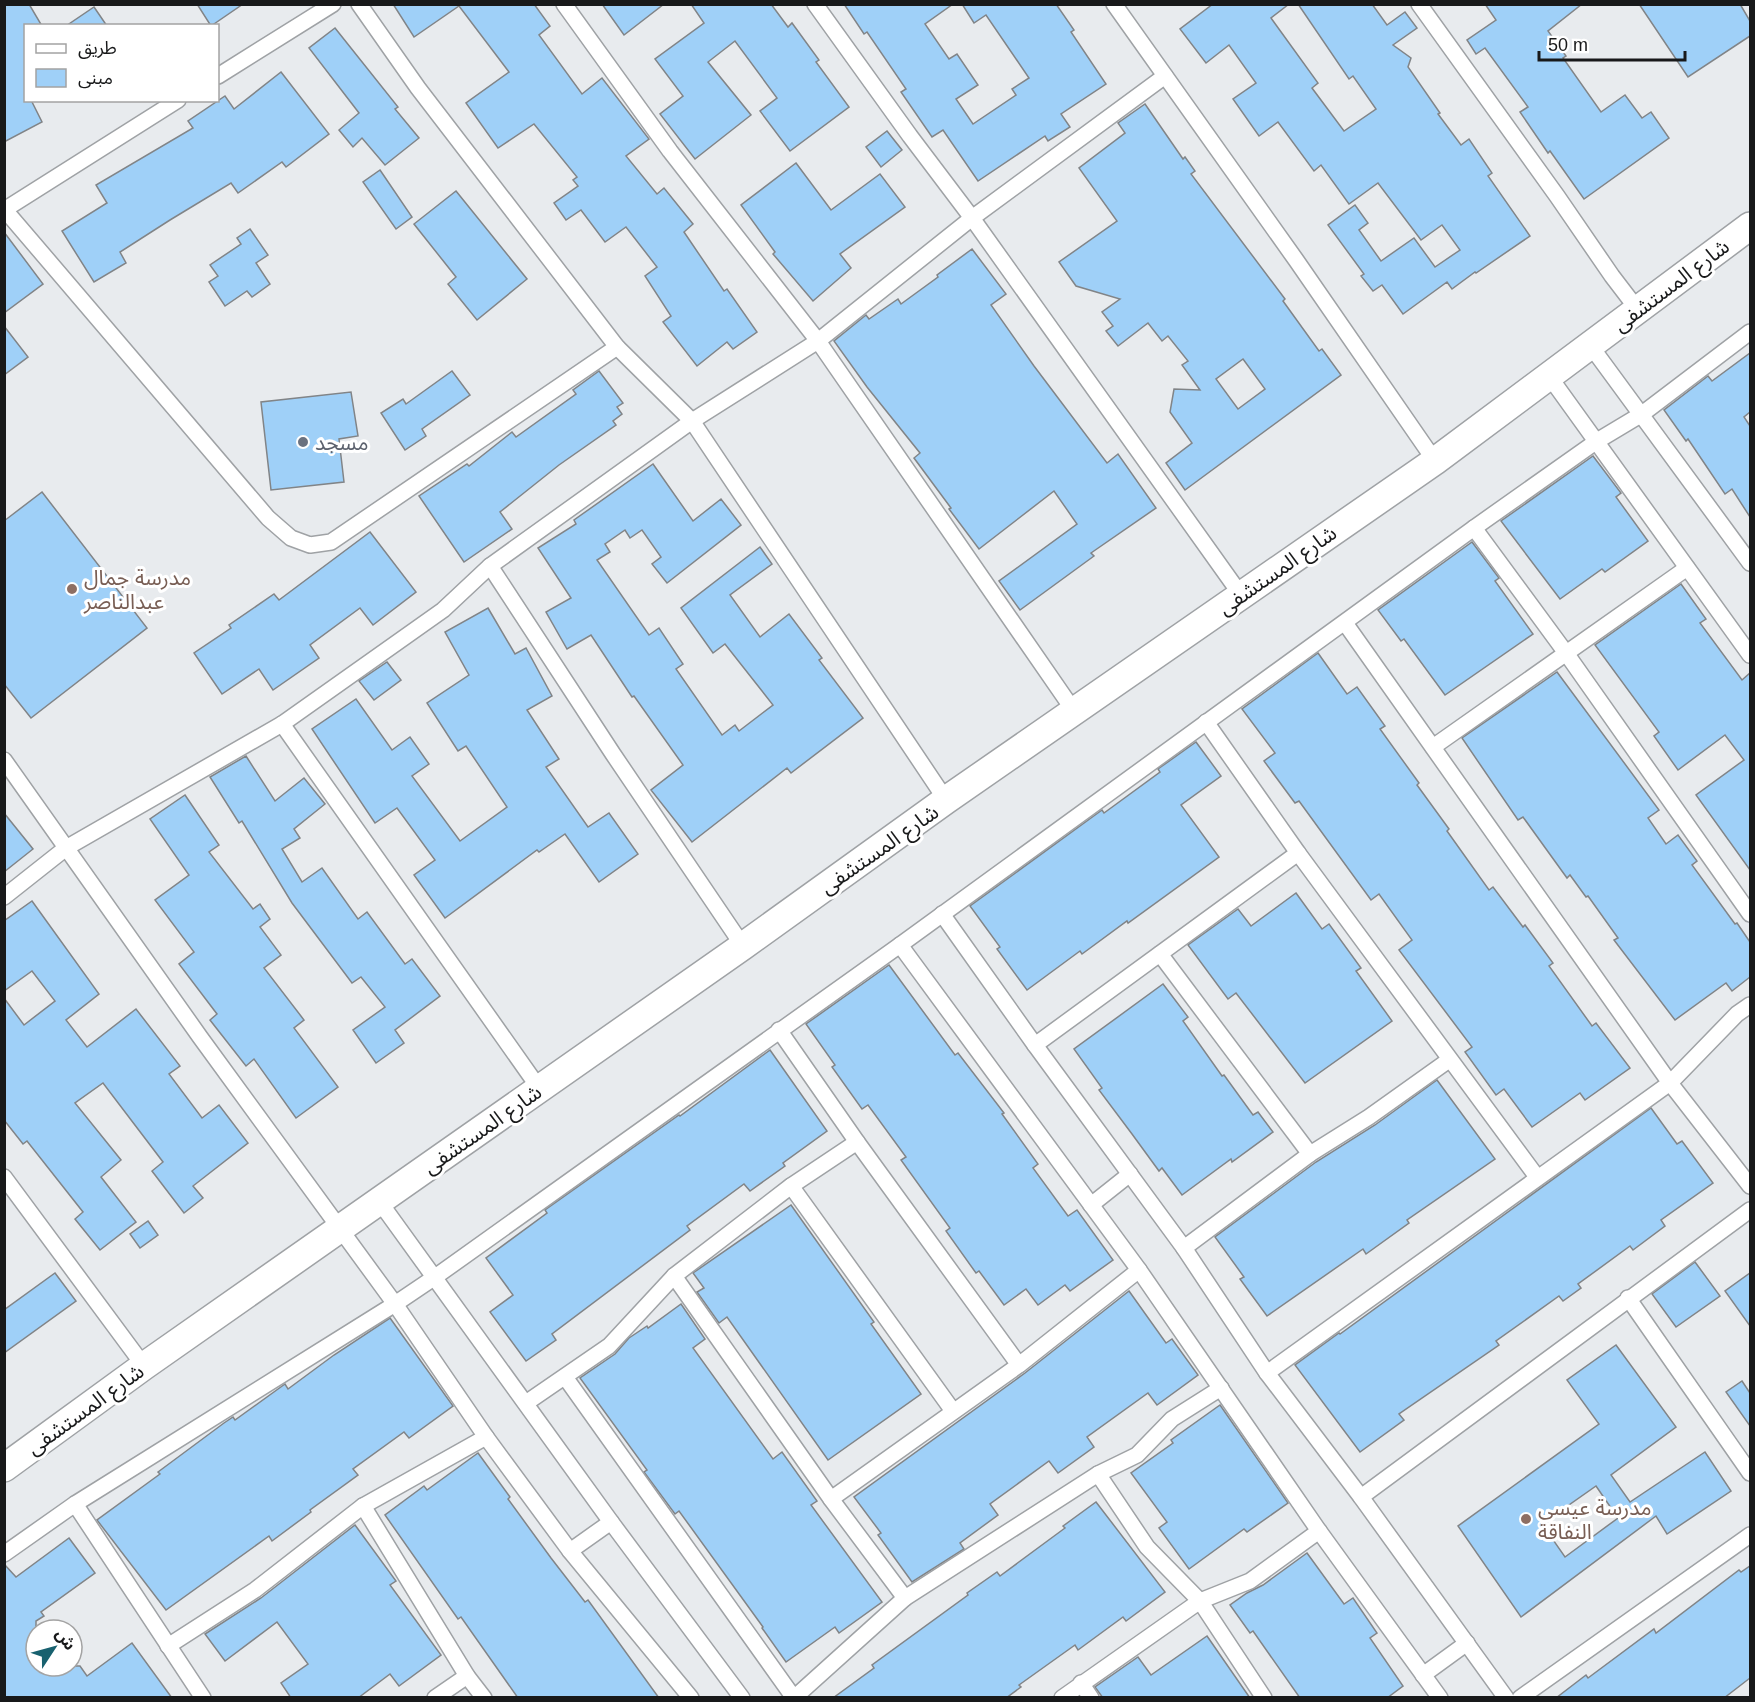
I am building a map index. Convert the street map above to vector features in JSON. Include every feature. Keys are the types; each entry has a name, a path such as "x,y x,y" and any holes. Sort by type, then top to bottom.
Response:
{"highway":[{"name":"شارع المستشفى","path":"4,1468 144,1366 743,946 946,800 1435,461 1750,226"}],"street":[{"path":"219,75 333,4"},
{"path":"359,4 418,88 617,347 692,421 946,800"},
{"path":"564,4 670,151 818,341 1074,711"},
{"path":"815,4 972,218 1240,595"},
{"path":"1114,4 1435,461"},
{"path":"1419,4 1638,310"},
{"path":"4,897 66,848 282,724 443,610 490,566 692,421 818,341 972,218 1165,76"},
{"path":"175,102 5,210 268,518 291,538 309,545 331,542 617,347"},
{"path":"4,1554 75,1504 435,1277 900,945 1474,528 1597,441 1642,414 1750,332"},
{"path":"1590,345 1750,563"},
{"path":"1549,376 1750,655"},
{"path":"1474,528 1566,652 1750,914"},
{"path":"490,566 613,754 743,946"},
{"path":"1433,747 1687,568"},
{"path":"1345,623 1670,1083 1750,1186"},
{"path":"1206,722 1298,853 1537,1177"},
{"path":"282,724 539,1088"},
{"path":"4,760 395,1304 486,1437 570,1551 691,1698"},
{"path":"1035,1045 1298,853"},
{"path":"942,914 1184,1248 1267,1373 1506,1698"},
{"path":"900,945 1139,1270 1319,1531 1439,1697"},
{"path":"1160,954 1310,1154"},
{"path":"1267,1373 1670,1083 1737,1014 1750,1005"},
{"path":"779,1030 857,1142 1019,1365"},
{"path":"1184,1248 1310,1154 1369,1117 1449,1060"},
{"path":"526,1404 609,1346 674,1276 791,1185 857,1142"},
{"path":"1091,1205 1130,1174"},
{"path":"4,1177 144,1366"},
{"path":"791,1185 953,1411"},
{"path":"379,1201 611,1522 742,1698"},
{"path":"1360,1497 1750,1210"},
{"path":"831,1499 1019,1365 1139,1270"},
{"path":"674,1276 831,1499 905,1598"},
{"path":"1628,1298 1750,1469"},
{"path":"566,1377 794,1698 905,1598 1098,1474 1137,1455 1172,1419 1221,1388"},
{"path":"168,1646 255,1590 363,1506 486,1437"},
{"path":"1098,1474 1147,1547 1200,1601 1264,1698"},
{"path":"75,1504 202,1698"},
{"path":"363,1506 467,1676 483,1698"},
{"path":"570,1551 611,1522"},
{"path":"1062,1698 1200,1601 1250,1581 1319,1531"},
{"path":"1520,1698 1750,1535"},
{"path":"1423,1675 1467,1643"},
{"path":"435,1698 467,1676"},
{"path":"1081,1683 1091,1698"}],"building":[{"path":"4,4 29,4 41,24 24,24 24,102 32,102 42,122 4,142"},
{"path":"197,4 243,4 214,24 210,24"},
{"path":"393,4 534,4 550,26 539,35 582,94 602,78 649,139 626,156 657,194 664,188 693,224 684,232 724,291 727,289 757,332 733,349 727,342 697,366 663,322 671,316 645,276 657,267 626,227 605,242 581,210 566,220 554,203 578,186 573,180 577,177 534,124 498,148 466,103 509,72 459,6 414,37"},
{"path":"602,4 664,4 624,35"},
{"path":"691,4 771,4 788,27 792,23 819,60 816,62 849,107 790,151 760,111 777,98 735,41 708,62 751,115 695,159 660,114 683,96 655,59 704,23"},
{"path":"844,4 953,4 925,24 949,59 957,54 978,85 956,99 973,124 1016,95 1012,89 1029,78 986,15 974,23 962,4 1056,4 1074,30 1071,32 1106,84 1061,114 1070,127 1048,141 1045,136 978,181 943,130 932,137 901,92 906,89 867,32 864,34"},
{"path":"1213,4 1289,4 1271,18 1318,83 1312,88 1344,131 1376,109 1353,76 1349,79 1298,4 1372,4 1387,25 1405,12 1417,28 1393,45 1411,58 1408,67 1440,113 1438,114 1461,145 1469,139 1492,173 1488,176 1530,236 1452,289 1447,282 1403,314 1382,285 1373,291 1361,276 1364,274 1328,225 1355,205 1368,223 1359,230 1381,261 1414,238 1435,267 1460,250 1442,225 1421,240 1378,183 1349,204 1321,165 1314,171 1278,122 1259,136 1233,99 1256,83 1229,45 1206,63 1180,29"},
{"path":"1485,4 1582,4 1548,31 1566,56 1563,58 1601,112 1625,95 1642,118 1651,112 1669,138 1584,199 1520,112 1528,107 1485,48 1476,54 1467,40 1496,20"},
{"path":"1639,4 1740,4 1750,21 1750,36 1688,77"},
{"path":"94,7 106,24 69,24"},
{"path":"335,28 398,107 395,109 419,138 385,165 362,138 353,147 339,130 359,113 309,48"},
{"path":"281,72 329,134 286,167 282,162 238,193 231,183 170,220 120,252 126,263 94,282 62,231 107,203 96,185 193,128 188,121 225,96 234,109"},
{"path":"1145,104 1183,159 1185,157 1195,171 1191,174 1285,299 1283,301 1319,351 1322,349 1341,375 1185,490 1166,463 1192,443 1170,412 1174,389 1200,390 1182,365 1188,361 1168,336 1162,341 1148,323 1118,346 1106,331 1113,326 1102,312 1120,299 1076,286 1059,262 1117,221 1079,168 1125,133 1118,123","holes":["1243,359 1265,389 1238,409 1216,379"]},
{"path":"887,131 902,150 881,167 866,147"},
{"path":"796,163 831,210 880,174 905,207 840,254 851,268 813,301 773,254 775,252 741,205"},
{"path":"380,170 412,217 396,229 363,182"},
{"path":"456,191 527,279 477,320 448,284 456,277 414,224"},
{"path":"250,229 268,255 256,263 270,284 252,297 247,291 225,306 209,282 218,276 210,265 241,244 237,238"},
{"path":"4,232 43,284 4,313"},
{"path":"972,249 1006,294 991,305 1034,366 1107,463 1118,454 1156,508 1091,553 1094,556 1020,610 999,581 1077,524 1054,491 979,549 914,458 920,453 867,387 834,341 866,315 869,319 898,299 901,304"},
{"path":"4,326 28,357 4,375"},
{"path":"1750,353 1750,412 1744,417 1750,426 1750,517 1732,489 1725,494 1688,439 1686,441 1664,410 1708,376 1712,381"},
{"path":"452,371 470,395 422,429 426,436 405,450 381,413 403,399 406,404"},
{"path":"599,371 623,403 617,407 622,414 613,421 616,425 559,465 500,512 512,529 464,562 419,496 467,464 469,466 512,432 516,437 576,394 573,390"},
{"name":"مسجد","path":"351,392 358,436 339,439 344,482 271,490 261,402"},
{"path":"1593,456 1621,493 1616,497 1648,541 1605,572 1602,569 1560,599 1501,521"},
{"path":"653,464 693,521 721,499 741,525 667,583 652,564 661,557 642,530 630,538 625,530 605,544 610,552 597,560 649,635 659,628 683,664 676,669 722,735 735,725 739,731 773,705 725,644 713,653 681,608 760,547 772,564 730,595 760,637 789,614 822,658 819,660 863,718 791,773 787,768 692,842 651,790 683,765 634,696 632,697 591,635 567,649 546,612 571,598 538,548 576,524 574,520"},
{"path":"42,492 147,628 31,718 4,684 4,521"},
{"path":"370,532 416,592 373,625 360,608 310,645 319,658 273,690 259,669 222,694 194,653 231,628 229,625 274,594 279,600"},
{"path":"1472,542 1499,578 1495,581 1533,634 1445,695 1404,639 1401,641 1378,610"},
{"path":"1681,584 1706,619 1700,623 1742,680 1750,673 1750,870 1696,795 1744,760 1725,735 1678,770 1654,736 1659,732 1595,645"},
{"path":"488,608 515,654 526,648 552,696 527,710 559,759 546,767 588,827 609,813 638,854 599,882 565,834 539,852 537,850 445,918 414,875 435,860 397,808 375,823 312,729 356,699 392,750 410,737 429,764 412,776 460,841 507,807 466,746 458,751 427,703 469,675 445,632"},
{"path":"1318,653 1347,694 1357,687 1385,726 1380,729 1419,783 1417,785 1449,829 1447,831 1489,890 1493,887 1523,927 1525,925 1553,963 1549,966 1592,1026 1596,1023 1630,1068 1585,1100 1580,1093 1532,1127 1504,1089 1496,1095 1465,1052 1472,1047 1399,950 1412,940 1379,894 1371,900 1299,801 1295,803 1264,761 1275,753 1242,709"},
{"path":"387,662 401,680 374,700 359,681"},
{"path":"1557,672 1659,810 1648,818 1666,844 1678,835 1697,861 1692,865 1750,942 1750,977 1732,991 1726,983 1675,1020 1614,940 1618,938 1588,896 1586,897 1570,875 1567,878 1523,817 1518,820 1462,738"},
{"path":"1196,742 1221,776 1181,805 1219,857 1128,923 1127,921 1082,954 1080,951 1027,990 997,949 1000,947 970,906 1102,810 1104,813 1160,772 1158,769"},
{"path":"246,756 275,801 304,778 325,804 294,829 300,838 282,849 302,882 322,868 358,919 367,912 405,964 412,959 440,996 395,1030 404,1043 376,1063 353,1030 385,1007 361,977 352,983 292,903 242,821 239,823 210,777"},
{"path":"185,795 219,845 209,852 253,909 260,904 270,919 260,927 281,955 264,968 304,1020 294,1028 338,1087 296,1118 254,1059 246,1066 210,1020 217,1014 179,964 194,952 155,900 189,875 150,819"},
{"path":"4,813 33,849 4,872"},
{"path":"1296,893 1322,929 1329,924 1361,968 1356,971 1392,1021 1305,1083 1236,993 1228,999 1188,945 1238,909 1251,926"},
{"path":"32,901 99,994 66,1020 87,1047 136,1009 180,1066 169,1074 202,1118 219,1105 248,1143 193,1186 203,1198 184,1213 152,1171 163,1162 103,1083 75,1103 121,1160 101,1177 136,1222 100,1250 75,1219 83,1212 27,1141 23,1144 4,1120 4,998 24,1025 55,1001 32,971 4,991 4,921"},
{"path":"889,965 955,1055 958,1053 1004,1113 1002,1114 1038,1164 1033,1168 1068,1216 1077,1210 1113,1260 1070,1291 1065,1285 1038,1305 1026,1289 1004,1305 979,1271 976,1273 946,1231 950,1228 901,1160 906,1157 868,1105 862,1109 832,1067 835,1065 806,1024"},
{"path":"1163,984 1188,1017 1183,1021 1222,1076 1224,1075 1253,1115 1258,1112 1273,1132 1182,1195 1162,1168 1159,1171 1099,1090 1102,1088 1074,1049"},
{"path":"770,1050 827,1131 783,1163 785,1166 750,1191 744,1184 687,1226 690,1230 552,1334 556,1340 526,1361 490,1312 513,1295 486,1258 547,1213 545,1210"},
{"path":"1437,1080 1495,1159 1407,1220 1409,1223 1366,1254 1363,1249 1267,1316 1240,1279 1244,1277 1215,1237 1316,1162 1375,1125"},
{"path":"1651,1108 1677,1144 1682,1141 1713,1183 1661,1220 1665,1226 1633,1250 1630,1246 1578,1284 1581,1288 1563,1301 1559,1296 1496,1341 1499,1345 1399,1414 1404,1420 1360,1452 1295,1365"},
{"path":"791,1205 874,1322 871,1324 921,1394 828,1460 727,1317 719,1323 697,1292 704,1288 693,1273"},
{"path":"148,1221 158,1235 140,1248 130,1234"},
{"path":"1695,1262 1720,1296 1676,1327 1652,1294"},
{"path":"55,1273 76,1301 4,1353 4,1310"},
{"path":"1750,1273 1750,1326 1725,1291"},
{"path":"1129,1291 1166,1343 1172,1339 1198,1375 1157,1405 1148,1393 1087,1437 1094,1447 1058,1473 1049,1461 990,1504 998,1515 960,1543 964,1549 912,1582 878,1535 881,1533 854,1497 1025,1373"},
{"path":"681,1304 705,1339 693,1348 773,1459 782,1452 817,1501 811,1505 882,1602 839,1633 835,1627 786,1662 679,1511 675,1514 644,1472 647,1470 580,1378 615,1354 629,1338 647,1326 648,1328"},
{"path":"390,1318 453,1406 409,1438 404,1432 353,1469 358,1475 310,1510 311,1512 272,1541 269,1536 166,1610 97,1520 224,1423 233,1417 235,1420 285,1384 288,1389"},
{"path":"1616,1345 1676,1427 1611,1475 1630,1502 1705,1452 1731,1491 1667,1534 1656,1516 1521,1617 1458,1526 1599,1424 1567,1380","holes":["1596,1486 1618,1518 1565,1557 1542,1524"]},
{"path":"1742,1381 1750,1393 1750,1426 1726,1392"},
{"path":"1220,1405 1288,1503 1247,1532 1244,1529 1189,1569 1159,1528 1167,1522 1131,1473 1173,1443 1171,1440"},
{"path":"478,1453 551,1558 585,1602 588,1600 659,1698 518,1698 461,1617 458,1619 385,1515 424,1486 427,1490"},
{"path":"1096,1502 1165,1592 1126,1621 1123,1617 1078,1650 1075,1645 1019,1685 1021,1687 1006,1698 833,1698 874,1668 872,1665 968,1595 967,1593 997,1572 1000,1576"},
{"path":"355,1525 396,1581 390,1585 441,1655 399,1686 390,1674 358,1698 291,1698 281,1683 308,1664 277,1622 225,1661 205,1634 261,1598"},
{"path":"69,1538 95,1573 41,1612 44,1616 24,1618 24,1678 84,1678 84,1672 87,1676 132,1643 172,1698 4,1698 4,1564 16,1577"},
{"path":"1307,1553 1344,1604 1353,1598 1377,1633 1370,1638 1403,1686 1387,1698 1300,1698 1253,1631 1250,1633 1230,1605 1263,1585"},
{"path":"1750,1566 1750,1678 1724,1698 1556,1698 1586,1675 1588,1678 1654,1629 1656,1633 1739,1570 1741,1572"},
{"path":"1207,1636 1250,1698 1103,1698 1095,1687 1138,1657 1151,1675"}],"place":[{"name":"مسجد","path":"303,442"},
{"name":"مدرسة جمال عبدالناصر","path":"72,589"},
{"name":"مدرسة عيسى النفاقة","path":"1526,1519"}]}
